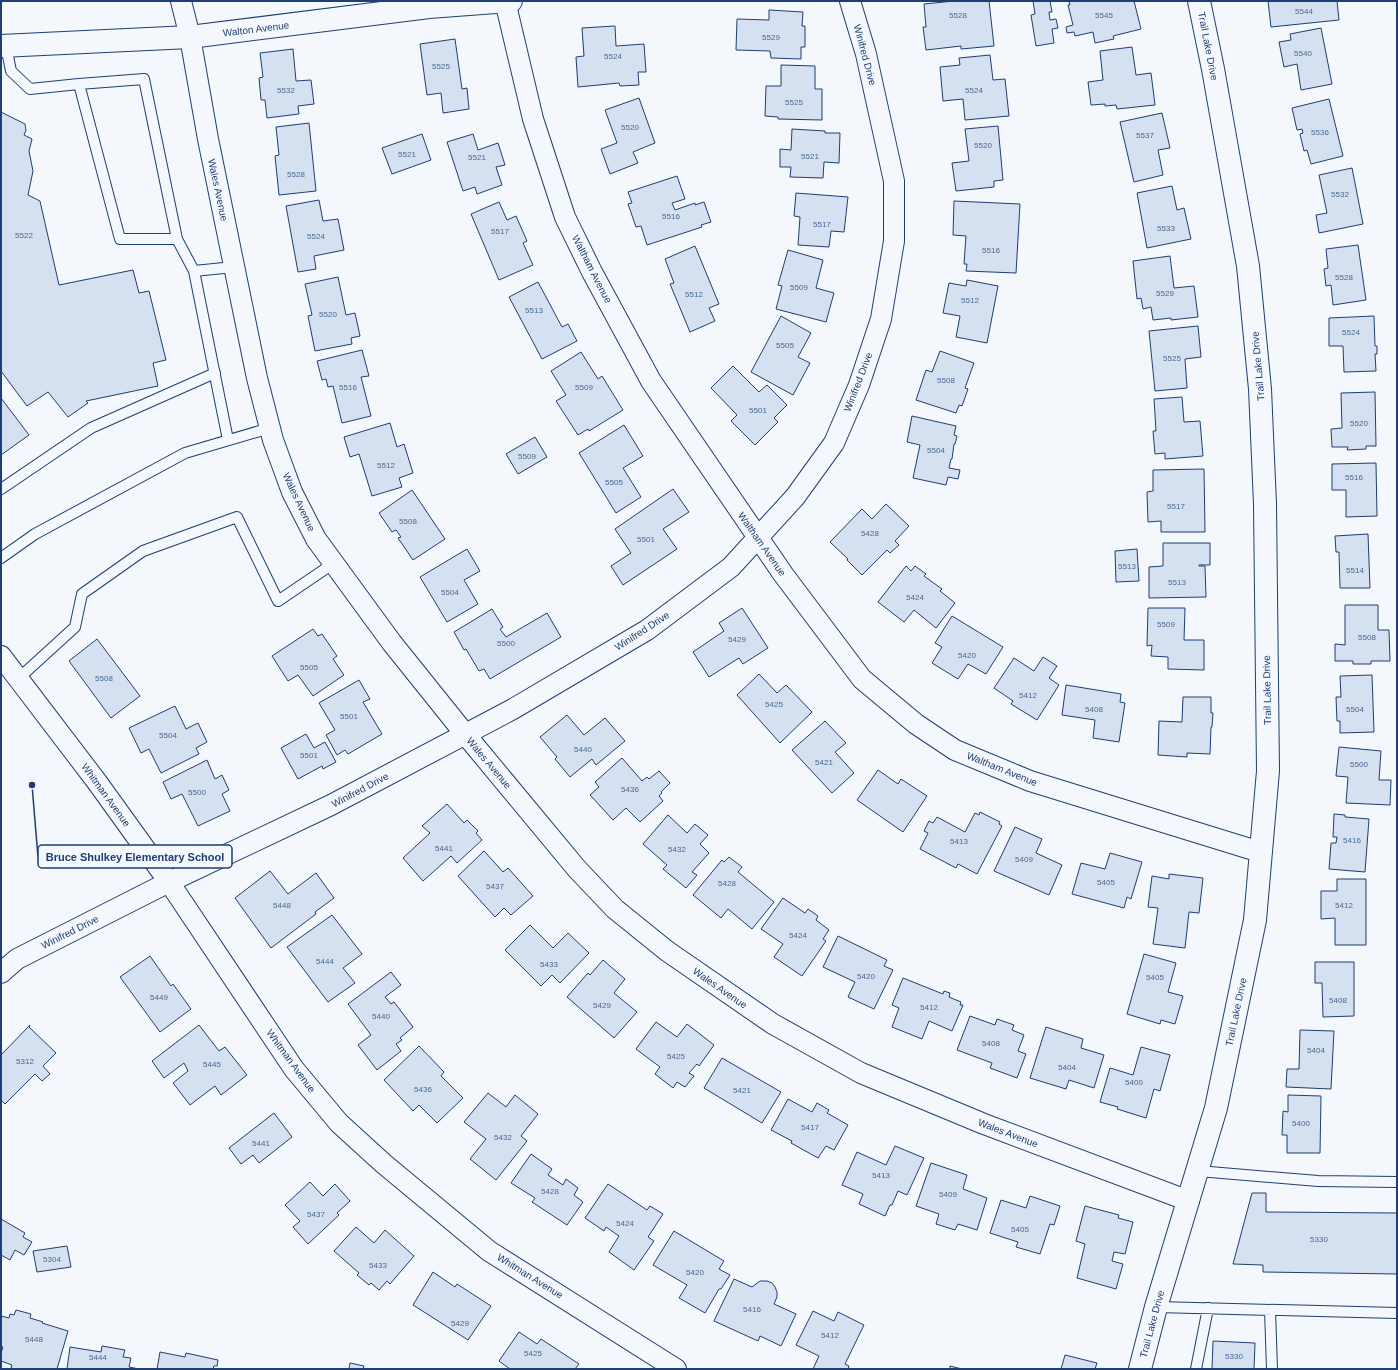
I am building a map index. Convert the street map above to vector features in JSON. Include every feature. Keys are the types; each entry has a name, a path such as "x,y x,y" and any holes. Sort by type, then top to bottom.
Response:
{"street":[{"name":"Wales Avenue","path":"181,1 190,37 208,138 258,378 273,440 292,492 316,539 392,643 577,869 615,908 666,951 773,1024 861,1073 984,1124 1188,1201"},
{"name":"Waltham Avenue","path":"505,1 533,119 565,217 592,272 651,381 783,574 862,679 916,724 955,750 1030,781 1260,852"},
{"name":"Walton Avenue","path":"4,46 190,37 429,7 511,1"},
{"name":"Winifred Drive","path":"1,973 17,959 169,882 331,805 513,709 646,630 731,567 796,498 834,443 859,385 881,320 894,241 894,180 866,54 850,1"},
{"name":"Trail Lake Drive","path":"1140,1369 1156,1307 1216,1108 1255,920 1268,771 1265,504 1260,389 1248,266 1213,69 1199,1"},
{"name":"Whitman Avenue","path":"1,656 97,782 169,882 294,1069 339,1123 384,1164 490,1251 676,1369"}],"lane":[{"path":"4,46 11,71 30,89 144,79 177,239 194,271 228,440"},
{"path":"79,84 120,239 177,239"},
{"path":"194,271 234,267"},
{"path":"1,489 91,428 214,373"},
{"path":"1,558 35,534 185,452 270,428"},
{"path":"18,679 75,627 82,594 143,551 237,517 278,601 334,563"},
{"path":"1198,1171 1318,1181 1397,1182"},
{"path":"1156,1307 1397,1313"},
{"path":"1196,1369 1208,1308"},
{"path":"1270,1310 1272,1369"}],"building":[{"path":"954,1 989,1 994,46 961,49 961,46 926,50 923,27 926,27 924,4"},
{"path":"1033,1 1050,1 1052,12 1049,12 1050,20 1056,19 1058,28 1052,29 1054,43 1036,46 1031,15 1035,14"},
{"path":"1069,1 1134,1 1141,29 1113,36 1114,39 1095,43 1093,32 1075,36 1074,32 1067,33 1066,27 1073,25 1068,5 1070,5"},
{"path":"1268,1 1337,1 1339,20 1271,27"},
{"path":"769,10 803,12 802,26 805,26 805,47 801,47 801,59 771,58 770,51 736,50 737,19 769,20"},
{"path":"615,26 616,46 644,44 646,72 638,72 639,85 620,86 619,83 578,87 576,57 584,56 582,28"},
{"path":"1321,28 1332,84 1301,90 1297,64 1284,67 1279,42 1291,40 1290,34"},
{"path":"455,39 462,89 467,88 469,109 443,113 441,93 427,95 420,44"},
{"path":"1132,47 1136,75 1151,73 1155,105 1117,109 1116,105 1091,105 1088,82 1103,80 1100,51"},
{"path":"293,49 296,81 311,80 314,104 298,106 299,114 267,118 265,100 261,100 259,78 263,77 260,53"},
{"path":"990,55 993,80 1005,79 1009,116 965,120 963,99 943,101 940,67 960,65 959,58"},
{"path":"781,65 815,66 815,89 822,89 822,120 778,119 778,117 765,116 766,86 781,86"},
{"path":"639,98 655,143 633,152 638,163 610,174 601,149 617,143 605,110"},
{"path":"1329,99 1343,156 1311,164 1307,150 1304,151 1300,134 1303,133 1302,129 1297,130 1292,108"},
{"path":"1,112 25,124 26,130 24,135 32,139 29,151 33,171 28,195 40,201 59,285 133,270 139,293 149,291 166,360 153,363 158,386 86,401 88,403 68,417 48,392 27,406 1,371"},
{"path":"1162,113 1170,148 1158,150 1163,175 1134,182 1120,122"},
{"path":"309,123 316,191 279,195 275,156 279,155 276,127"},
{"path":"998,126 1003,180 994,181 994,187 956,191 952,163 969,161 965,129"},
{"path":"792,129 825,131 825,133 840,133 839,163 824,162 823,178 790,177 791,167 780,167 780,149 791,150"},
{"path":"422,134 431,160 392,174 382,148"},
{"path":"473,134 478,150 498,143 505,165 496,167 502,185 477,194 475,187 463,191 447,142"},
{"path":"1352,168 1363,224 1319,233 1316,215 1327,213 1319,175"},
{"path":"677,176 685,199 672,203 675,210 695,203 695,205 704,202 711,222 701,225 702,227 647,245 641,226 636,227 628,204 632,203 628,192"},
{"path":"1172,186 1177,210 1184,208 1191,239 1147,248 1137,193"},
{"path":"796,193 848,197 844,232 831,231 829,247 798,245 800,217 794,216"},
{"path":"319,200 323,221 338,219 344,250 314,256 316,269 298,272 286,206"},
{"path":"954,201 1020,204 1016,273 966,271 967,264 964,264 966,236 953,235"},
{"path":"499,202 507,220 516,216 527,241 523,243 533,265 499,280 471,214"},
{"path":"1358,245 1366,300 1333,305 1331,285 1326,286 1324,269 1328,268 1326,249"},
{"path":"695,246 719,304 709,308 715,321 690,332 670,284 674,283 665,259"},
{"path":"788,250 823,260 816,288 834,293 826,322 776,309 782,286 778,285"},
{"path":"1170,256 1174,288 1194,286 1198,317 1153,320 1151,307 1143,309 1141,298 1137,299 1133,261"},
{"path":"338,277 346,315 355,313 360,336 351,338 352,344 315,351 308,316 312,315 305,284"},
{"path":"967,280 998,286 987,343 956,337 960,316 943,313 949,283 966,286"},
{"path":"538,282 562,327 568,324 577,341 542,359 509,297"},
{"path":"781,316 811,333 798,357 810,363 793,395 751,372"},
{"path":"1374,316 1375,346 1377,346 1377,354 1375,354 1376,371 1344,372 1343,346 1329,346 1329,318"},
{"path":"1198,326 1201,357 1185,359 1187,388 1155,391 1149,331"},
{"path":"362,350 369,376 361,377 371,416 342,423 333,386 328,387 326,379 322,380 317,361"},
{"path":"940,351 974,363 965,388 968,389 962,406 959,405 956,413 916,400 926,370 932,372"},
{"path":"581,352 598,379 602,376 623,410 589,431 588,429 578,435 556,401 566,395 551,371"},
{"path":"733,366 759,392 767,385 787,405 774,418 778,422 755,445 731,421 737,415 711,388"},
{"path":"1375,392 1376,446 1366,446 1366,449 1347,450 1348,447 1332,447 1331,429 1342,428 1341,393"},
{"path":"1182,397 1184,422 1200,421 1203,456 1165,459 1165,453 1155,454 1153,431 1156,431 1154,399"},
{"path":"1,398 29,435 1,455"},
{"path":"912,416 956,426 954,435 957,436 949,468 960,470 958,479 948,477 946,485 913,478 920,445 907,442"},
{"path":"390,423 397,447 404,444 413,473 399,478 402,487 372,496 359,454 350,457 344,437"},
{"path":"624,425 643,456 623,468 641,497 616,513 579,453"},
{"path":"535,437 547,457 518,474 506,454"},
{"path":"1376,463 1377,516 1346,517 1346,490 1332,490 1332,464"},
{"path":"1204,469 1205,532 1161,532 1161,521 1148,522 1147,492 1153,491 1153,470"},
{"path":"673,489 689,512 663,529 677,549 623,585 611,566 631,553 615,529"},
{"path":"412,490 445,539 413,560 398,538 401,537 396,530 392,532 379,513"},
{"path":"886,504 909,526 895,541 899,545 890,553 887,550 862,575 830,542 862,509 872,519"},
{"path":"1368,534 1370,588 1340,588 1339,552 1336,552 1335,536"},
{"path":"1163,543 1210,543 1210,565 1199,565 1205,566 1206,597 1149,598 1149,567 1163,566"},
{"path":"467,549 480,571 464,580 478,604 447,622 420,577"},
{"path":"1137,549 1139,581 1116,582 1115,551"},
{"path":"906,566 911,571 915,566 926,574 924,576 942,589 940,591 955,603 936,628 914,610 904,622 878,602"},
{"path":"1345,605 1378,605 1378,630 1389,630 1390,661 1371,661 1371,664 1353,664 1353,661 1335,661 1335,644 1345,645"},
{"path":"742,608 768,648 743,664 739,658 709,677 693,652 724,631 719,623"},
{"path":"1148,608 1185,608 1184,640 1204,640 1204,670 1168,669 1168,657 1151,656 1152,645 1147,646"},
{"path":"492,609 503,627 500,629 506,637 547,613 561,637 490,679 484,669 479,671 466,649 464,650 454,632"},
{"path":"952,616 1003,647 986,674 968,664 958,679 932,663 942,647 935,643"},
{"path":"313,629 318,636 322,634 337,656 333,659 344,675 313,696 298,675 288,681 272,656"},
{"path":"97,639 140,696 111,718 69,661"},
{"path":"1043,657 1057,666 1049,678 1059,685 1037,720 1011,704 1013,701 994,688 1014,658 1034,671"},
{"path":"759,674 777,693 786,685 812,712 780,743 737,695"},
{"path":"1372,675 1374,732 1340,733 1340,721 1337,721 1336,697 1341,697 1340,676"},
{"path":"359,680 370,699 363,702 382,734 348,754 345,750 337,755 326,735 335,730 319,703"},
{"path":"1066,685 1121,694 1120,702 1125,703 1119,742 1093,738 1095,720 1062,715"},
{"path":"1183,697 1211,697 1211,713 1213,713 1210,754 1187,753 1187,757 1158,755 1159,721 1182,722"},
{"path":"175,706 186,729 198,723 207,742 196,748 199,754 161,773 149,749 141,753 129,728"},
{"path":"567,715 584,735 605,718 625,741 596,765 592,759 570,777 555,759 557,757 540,737"},
{"path":"825,721 846,743 835,752 854,773 832,793 792,750"},
{"path":"306,734 314,748 325,742 336,762 323,769 322,766 298,779 281,748"},
{"path":"1339,747 1381,751 1379,780 1391,780 1390,805 1346,803 1348,777 1336,776"},
{"path":"622,758 642,781 647,777 649,779 659,771 670,783 659,796 663,801 640,822 626,808 613,820 590,795 599,787 595,782"},
{"path":"207,760 215,779 222,775 229,790 222,794 230,811 198,826 182,794 171,799 163,782"},
{"path":"878,770 898,784 901,779 927,796 903,832 857,800"},
{"path":"447,804 464,823 467,820 478,831 476,833 482,840 457,863 451,856 423,881 403,858 430,833 422,826"},
{"path":"980,812 1000,822 999,824 1002,826 977,874 958,864 956,868 920,849 928,833 924,831 929,821 933,823 937,817 965,832 975,813 979,815"},
{"path":"1334,814 1345,815 1345,817 1369,819 1365,872 1329,869 1331,843 1336,843 1337,837 1333,837"},
{"path":"668,815 687,833 695,824 708,835 700,844 709,853 692,872 697,875 686,888 663,869 667,865 643,844"},
{"path":"1015,827 1042,839 1036,853 1062,865 1049,895 994,871"},
{"path":"484,851 503,872 508,868 533,896 511,915 504,908 495,917 458,876"},
{"path":"1110,853 1142,862 1131,899 1127,897 1124,908 1072,894 1081,863 1105,869"},
{"path":"729,857 742,867 738,872 774,902 752,929 728,909 721,918 693,895 722,860 724,862"},
{"path":"270,871 288,894 316,873 334,898 315,912 316,914 271,948 235,898"},
{"path":"1169,874 1203,878 1199,913 1189,912 1185,948 1153,944 1158,908 1148,907 1152,876 1169,879"},
{"path":"1337,879 1366,879 1366,945 1335,945 1335,918 1321,919 1321,891 1337,891"},
{"path":"783,898 805,913 808,909 818,916 816,920 829,930 823,939 826,941 802,976 774,957 783,944 761,929"},
{"path":"332,915 362,954 343,968 355,983 328,1002 287,947"},
{"path":"530,925 553,948 568,933 589,953 560,983 552,975 541,986 505,950"},
{"path":"838,936 887,960 884,966 893,970 874,1009 848,997 855,982 823,967"},
{"path":"1144,954 1176,963 1168,992 1183,996 1175,1024 1161,1020 1160,1024 1127,1014"},
{"path":"150,956 171,986 173,984 191,1009 160,1032 120,977"},
{"path":"603,960 625,979 614,993 637,1012 614,1038 567,997 588,973 590,975"},
{"path":"1315,962 1354,962 1354,1016 1323,1017 1322,983 1315,983"},
{"path":"391,972 401,985 385,997 391,1004 394,1002 413,1027 400,1038 402,1040 396,1044 401,1051 377,1070 358,1045 371,1035 348,1004"},
{"path":"903,978 943,994 944,991 950,993 949,997 961,1002 960,1005 963,1005 952,1031 929,1021 922,1039 892,1027 899,1008 892,1005"},
{"path":"970,1016 995,1025 997,1019 1014,1025 1012,1030 1024,1035 1018,1051 1026,1054 1017,1078 990,1068 992,1063 957,1050"},
{"path":"656,1022 677,1037 687,1024 714,1045 699,1066 697,1064 689,1073 694,1076 685,1087 677,1082 673,1088 655,1074 660,1067 636,1049"},
{"path":"30,1025 29,1027 56,1053 43,1066 50,1074 42,1081 35,1074 5,1104 1,1100 1,1055"},
{"path":"199,1025 219,1051 225,1047 247,1075 221,1095 215,1086 190,1105 173,1083 188,1071 184,1063 164,1078 152,1061"},
{"path":"1046,1027 1083,1039 1081,1048 1104,1055 1094,1088 1069,1080 1066,1089 1030,1078"},
{"path":"1300,1030 1334,1031 1331,1089 1286,1087 1287,1069 1299,1069"},
{"path":"419,1046 444,1072 441,1076 463,1098 437,1123 419,1105 413,1111 384,1080"},
{"path":"1141,1047 1170,1055 1160,1091 1154,1089 1146,1118 1100,1102 1110,1068 1133,1075"},
{"path":"722,1058 781,1092 762,1123 704,1088"},
{"path":"488,1093 506,1107 515,1095 538,1114 521,1136 527,1141 496,1180 470,1159 486,1139 464,1122"},
{"path":"1288,1095 1321,1096 1320,1153 1287,1153 1287,1135 1282,1135 1283,1111 1288,1112"},
{"path":"788,1099 812,1112 817,1103 829,1110 827,1113 848,1125 834,1150 826,1146 818,1158 791,1143 792,1141 771,1130"},
{"path":"274,1113 292,1137 259,1163 253,1155 241,1164 229,1148"},
{"path":"895,1146 924,1158 907,1195 898,1191 885,1216 859,1204 863,1194 842,1185 857,1152 886,1165"},
{"path":"531,1154 552,1169 548,1175 563,1185 566,1179 578,1188 574,1195 583,1202 567,1225 532,1202 535,1198 511,1183"},
{"path":"931,1163 967,1175 963,1189 987,1198 977,1230 958,1224 955,1230 936,1224 939,1214 916,1206"},
{"path":"310,1182 323,1196 335,1184 350,1201 337,1213 339,1215 308,1244 293,1227 300,1221 285,1205"},
{"path":"608,1184 647,1210 650,1206 663,1214 648,1237 654,1241 634,1270 609,1252 619,1236 606,1227 604,1231 585,1218"},
{"path":"1252,1193 1266,1193 1266,1212 1397,1213 1397,1274 1263,1272 1263,1265 1233,1264"},
{"path":"1030,1196 1060,1206 1054,1225 1050,1224 1040,1254 1016,1247 1018,1242 990,1233 1001,1200 1026,1208"},
{"path":"1085,1206 1119,1215 1118,1218 1133,1222 1125,1254 1114,1252 1112,1261 1123,1264 1116,1289 1077,1278 1085,1244 1076,1241"},
{"path":"1,1219 25,1233 23,1237 32,1242 24,1255 15,1250 10,1260 1,1255"},
{"path":"356,1227 374,1243 385,1230 414,1256 390,1284 387,1281 379,1290 371,1283 369,1285 357,1275 359,1273 334,1251"},
{"path":"674,1231 724,1261 719,1269 730,1275 721,1289 719,1289 705,1313 679,1298 687,1285 653,1265"},
{"path":"67,1246 71,1267 37,1272 33,1251"},
{"path":"433,1272 455,1287 457,1284 491,1306 468,1340 413,1305"},
{"path":"734,1279 752,1287 760,1281 772,1283 777,1292 777,1297 774,1304 796,1314 781,1346 760,1336 758,1341 714,1321"},
{"path":"16,1310 31,1314 30,1318 43,1322 42,1323 68,1331 57,1369 14,1369 11,1368 12,1365 1,1361 3,1347 1,1346 1,1316 9,1318 10,1314 14,1315"},
{"path":"813,1311 834,1321 838,1312 864,1325 845,1364 849,1366 848,1369 813,1369 819,1356 796,1345"},
{"path":"519,1332 537,1344 541,1339 579,1364 575,1369 510,1369 499,1361"},
{"path":"1213,1341 1255,1343 1254,1369 1212,1369"},
{"path":"102,1346 125,1350 123,1357 131,1358 129,1367 139,1369 67,1369 70,1347 101,1352"},
{"path":"160,1352 185,1357 186,1353 218,1360 217,1366 214,1366 213,1369 157,1369"},
{"path":"1065,1355 1097,1363 1095,1369 1061,1369"},
{"path":"350,1363 364,1366 363,1369 349,1369"},
{"path":"950,1366 962,1369 950,1369"}],"place":[{"name":"Bruce Shulkey Elementary School","path":"32,785"}]}
